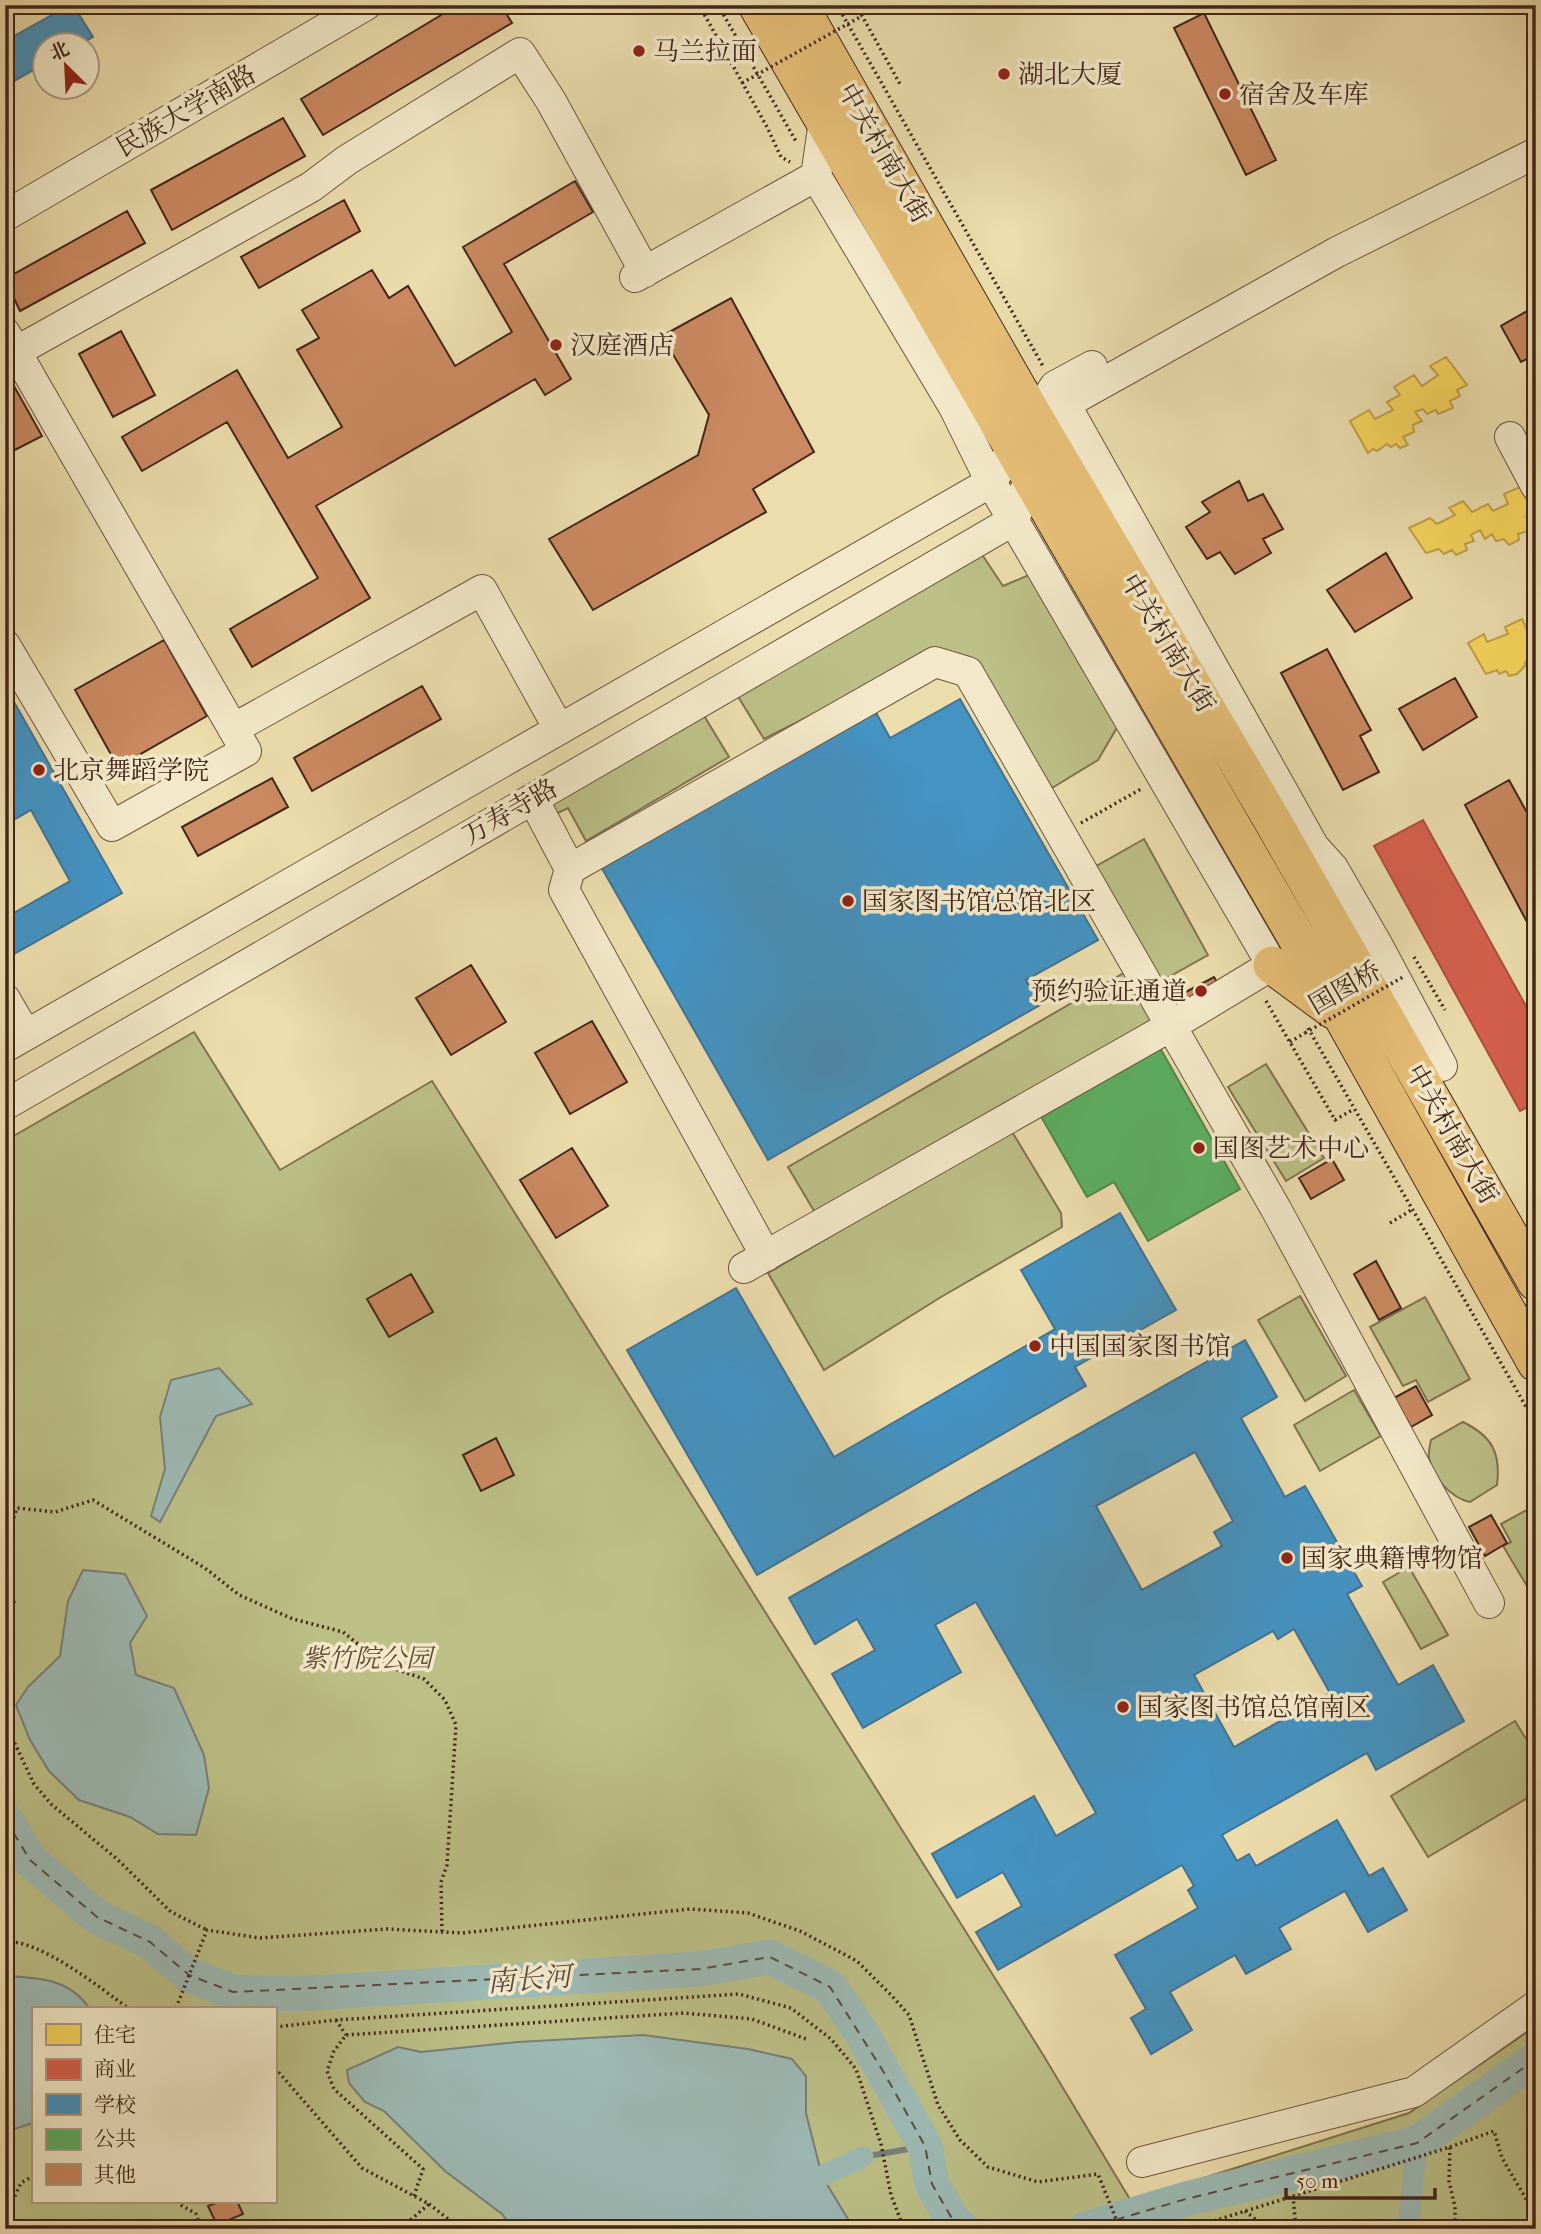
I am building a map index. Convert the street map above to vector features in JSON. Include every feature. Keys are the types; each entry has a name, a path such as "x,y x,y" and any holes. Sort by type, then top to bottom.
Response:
{"main road":[{"name":"中关村南大街","path":"757,5 1343,1018 1536,1363"},
{"name":"中关村南大街","path":"799,5 1050,412 1268,813 1536,1282"},
{"path":"1268,813 1314,847"},
{"path":"1272,965 1343,1018"},
{"path":"1442,1066 1454,1139"}],"street":[{"name":"民族大学南路","path":"5,216 366,5"},
{"path":"5,645 112,826 246,751 11,342 311,187 347,160 520,53 551,101 640,274 816,176 954,407 991,482 1272,965 1171,1026 755,1262 564,890 570,869 533,799"},
{"name":"中关村南大街","path":"816,176 824,121"},
{"path":"1014,520 1021,463 1050,412 1329,238 1536,132"},
{"path":"1050,412 1338,252 1536,153"},
{"name":"中关村南大街","path":"1050,412 1314,847 1333,867 1442,1066"},
{"path":"1510,437 1536,486"},
{"path":"991,482 1021,463"},
{"name":"万寿寺路","path":"16,1041 991,482"},
{"name":"万寿寺路","path":"5,1105 1014,520"},
{"path":"233,729 482,590 559,729"},
{"path":"570,869 935,662 968,671 1276,1209 1489,1603"},
{"path":"5,999 16,1041"},
{"path":"1142,2162 1415,2092 1536,2006"}],"path":[{"path":"837,5 1050,412"},
{"path":"856,5 900,84"},
{"path":"700,8 781,157 816,176"},
{"path":"742,83 862,16"},
{"path":"1061,834 1163,777"},
{"name":"国图桥","path":"1290,1042 1403,977"},
{"path":"1266,1001 1335,1120 1354,1109"},
{"path":"1306,1025 1536,1424"},
{"path":"1390,1223 1413,1209"},
{"path":"5,1545 17,1508 55,1512 93,1500 205,1568 239,1595 293,1619 343,1632 384,1665 424,1679 445,1700 456,1725 447,1865 441,1882 442,1932"},
{"path":"5,1587 14,1602 5,1614"},
{"path":"5,1723 34,1784 51,1804 117,1859 171,1912 207,1930 260,1938 387,1929 462,1933 690,1909 748,1913 800,1931 858,1961 909,2015 938,2105 960,2140 988,2167 1038,2182 1098,2174 1120,2229"},
{"path":"176,2007 207,1930"},
{"path":"5,1942 10,1941 39,1950 83,1974 127,2007"},
{"path":"276,2027 337,2020 739,1994 792,2008 831,2039 856,2069 881,2144 891,2195 904,2229"},
{"path":"414,2196 423,2169 334,2089 327,2071 334,2051 346,2035 684,2014 752,2019 806,2039"},
{"path":"337,2020 346,2035"},
{"path":"276,2069 362,2168 429,2204 461,2229"},
{"path":"1188,2229 1494,2132 1502,2158 1536,2216"},
{"path":"1450,2147 1448,2181 1455,2207 1455,2229"},
{"path":"13,2229 5,2218 21,2183 32,2177"},
{"path":"1293,2195 1296,2229"},
{"path":"178,2202 196,2214 198,2220 193,2229"},
{"path":"400,2229 429,2204"},
{"path":"1244,2210 1268,2229"}],"green space":[{"path":"979,550 1003,586 1036,572 1122,719 1098,760 1052,788 973,665 931,654 764,739 734,690"},
{"path":"700,709 729,757 586,841 568,808 556,814 546,798"},
{"path":"1144,839 1208,955 1158,983 1093,868"},
{"path":"1127,971 1155,1020 817,1216 788,1167"},
{"name":"紫竹院公园","path":"194,1032 280,1170 432,1081 1042,2053 1131,2201 1409,2113 1536,2026 1536,2229 5,2229 5,1141"},
{"path":"1266,1064 1324,1158 1286,1181 1228,1087"},
{"path":"1011,1130 1061,1213 1062,1227 941,1297 824,1370 768,1273"},
{"path":"1300,1296 1346,1376 1305,1401 1258,1320"},
{"path":"1425,1297 1470,1379 1428,1402 1416,1380 1403,1386 1370,1327"},
{"path":"1354,1390 1381,1436 1320,1471 1294,1425"},
{"path":"1463,1422 1488,1440 1496,1455 1498,1474 1497,1485 1470,1502 1456,1496 1444,1486 1434,1472 1429,1456 1431,1440"},
{"path":"1536,1505 1536,1601 1503,1546 1511,1542 1501,1524"},
{"path":"1409,1567 1448,1635 1421,1649 1383,1582"},
{"path":"1515,1721 1536,1755 1536,1793 1428,1857 1391,1796"}],"water":[{"path":"219,1368 252,1404 216,1416 160,1522 151,1516 165,1469 160,1417 171,1380"},
{"path":"83,1570 125,1574 147,1616 130,1643 136,1675 174,1688 204,1755 209,1788 196,1835 158,1834 130,1817 79,1800 49,1771 30,1740 16,1705 28,1687 60,1656 68,1601"},
{"path":"5,1976 41,1979 62,1985 81,1998 88,2007 32,2007 32,2123 5,2132"},
{"path":"643,2035 748,2049 792,2059 806,2076 806,2113 822,2176 854,2229 514,2229 502,2214 445,2171 384,2111 365,2102 349,2083 347,2070 398,2047 421,2052 518,2042"}],"building: 住宅":[{"path":"1446,357 1467,385 1457,390 1460,396 1450,401 1453,408 1438,414 1436,410 1427,414 1423,409 1415,412 1422,421 1413,425 1414,432 1403,437 1408,445 1400,448 1396,444 1391,447 1387,444 1368,453 1350,421 1369,410 1375,419 1393,410 1387,402 1400,395 1394,387 1414,375 1422,386 1438,375 1430,366"},
{"path":"1520,487 1533,512 1526,517 1534,529 1518,534 1519,540 1509,545 1504,539 1496,541 1492,534 1485,539 1480,530 1471,535 1474,541 1465,544 1467,550 1456,555 1452,550 1444,554 1439,549 1426,553 1409,528 1430,518 1437,524 1455,515 1449,508 1463,501 1472,512 1488,504 1493,511 1508,504 1504,494"},
{"path":"1522,619 1526,628 1536,622 1536,648 1531,650 1533,657 1525,662 1525,666 1517,674 1509,676 1506,671 1499,674 1497,670 1486,674 1468,643 1484,634 1487,642 1508,634 1505,627"}],"building: 商业":[{"path":"1423,820 1536,1024 1536,1103 1520,1111 1374,846"}],"building: 学校":[{"path":"70,5 73,5 90,32 32,32 32,71 5,86 5,41"},
{"path":"5,686 122,893 7,958 5,918 70,881 31,810 5,825 5,777 8,775 5,771"},
{"name":"国家图书馆总馆北区","path":"960,699 1098,940 1026,980 1040,1005 768,1160 599,863 873,707 890,738"},
{"path":"1120,1213 1176,1310 1075,1367 1086,1386 757,1575 627,1350 736,1288 834,1457 1055,1329 1021,1270"},
{"name":"国家图书馆总馆南区","path":"1245,1340 1277,1397 1241,1418 1285,1497 1305,1486 1362,1586 1347,1594 1398,1685 1433,1665 1464,1721 1376,1770 1367,1753 1222,1835 1237,1861 1249,1854 1256,1866 1337,1820 1369,1876 1383,1868 1407,1910 1368,1932 1345,1891 1279,1928 1291,1949 1246,1974 1235,1955 1170,1992 1192,2030 1151,2054 1131,2018 1146,2009 1115,1955 1198,1908 1188,1890 1194,1886 1182,1865 998,1970 976,1932 1022,1906 1003,1872 957,1898 932,1854 1034,1796 1056,1836 1096,1813 976,1602 935,1625 961,1672 863,1728 832,1674 875,1650 857,1619 815,1644 789,1598","holes":["1195,1452 1233,1521 1214,1532 1222,1546 1142,1590 1096,1506","1294,1629 1330,1693 1234,1747 1194,1675 1273,1631 1278,1639"]}],"building: 公共":[{"name":"国图艺术中心","path":"1159,1046 1240,1189 1148,1241 1114,1182 1087,1197 1039,1113"}],"building: 其他":[{"path":"458,5 501,5 512,23 323,135 301,99"},
{"name":"宿舍及车库","path":"1204,13 1276,160 1246,175 1174,28"},
{"path":"283,118 305,156 172,230 151,190"},
{"path":"575,181 593,212 504,264 571,379 545,395 535,379 316,506 370,598 252,667 230,629 318,578 227,422 142,471 122,437 237,370 288,458 342,427 297,350 319,338 302,310 372,270 389,298 408,286 455,366 512,332 463,247"},
{"path":"344,200 360,231 259,288 241,257"},
{"path":"127,211 145,243 20,311 5,279"},
{"path":"731,298 814,452 753,489 766,512 593,610 549,539 698,455 709,415 662,336"},
{"path":"1536,306 1536,354 1521,362 1501,326"},
{"path":"121,331 155,395 113,417 79,354"},
{"path":"5,370 42,436 5,455"},
{"path":"1239,481 1248,501 1263,494 1283,529 1263,539 1271,553 1235,574 1220,552 1207,559 1186,527 1210,512 1202,502"},
{"path":"1386,553 1412,598 1355,632 1327,590"},
{"path":"164,640 207,716 118,767 75,690"},
{"path":"1327,649 1371,730 1360,736 1379,772 1343,790 1281,673"},
{"path":"1455,678 1477,717 1423,750 1399,709"},
{"path":"422,686 441,719 312,791 294,758"},
{"path":"272,778 288,807 198,856 182,827"},
{"path":"1509,780 1536,829 1536,939 1465,805"},
{"path":"471,965 506,1022 451,1055 416,998"},
{"name":"预约验证通道","path":"1214,977 1220,987 1188,1004 1182,994"},
{"path":"592,1021 627,1082 570,1114 535,1053"},
{"path":"572,1148 608,1206 556,1238 520,1180"},
{"path":"1332,1159 1344,1180 1311,1199 1299,1178"},
{"path":"1376,1261 1401,1308 1379,1320 1354,1274"},
{"path":"411,1274 433,1312 389,1337 367,1299"},
{"path":"1416,1386 1432,1415 1411,1427 1394,1398"},
{"path":"496,1438 514,1475 481,1491 463,1455"},
{"path":"1491,1515 1507,1543 1485,1556 1469,1527"},
{"path":"218,2202 237,2202 243,2214 217,2225 208,2206"}],"waterway":[{"name":"南长河","path":"5,1819 30,1860 97,1917 150,1942 189,1975 233,1992 297,1994 700,1969 770,1957 830,1987 861,2032 925,2146 932,2184 954,2222 963,2229"},
{"name":"南长河","path":"1085,2229 1186,2199 1417,2143 1536,2059"},
{"path":"1408,2229 1417,2143"},
{"path":"863,2157 925,2146"},
{"path":"822,2176 863,2157"}],"ferry route":[{"path":"5,1819 30,1860 97,1917 150,1942 189,1975 233,1992 700,1969 770,1957 830,1987 883,2071 925,2146 932,2184 954,2222 963,2229"},
{"path":"1085,2229 1186,2199 1417,2143 1536,2059"}],"place":[{"name":"马兰拉面","path":"639,51"},
{"name":"湖北大厦","path":"1004,74"},
{"name":"宿舍及车库","path":"1225,94"},
{"name":"汉庭酒店","path":"556,345"},
{"name":"北京舞蹈学院","path":"39,770"},
{"name":"国家图书馆总馆北区","path":"848,901"},
{"name":"预约验证通道","path":"1201,991"},
{"name":"国图艺术中心","path":"1199,1148"},
{"name":"中国国家图书馆","path":"1035,1346"},
{"name":"国家典籍博物馆","path":"1287,1558"},
{"name":"国家图书馆总馆南区","path":"1123,1707"}]}
